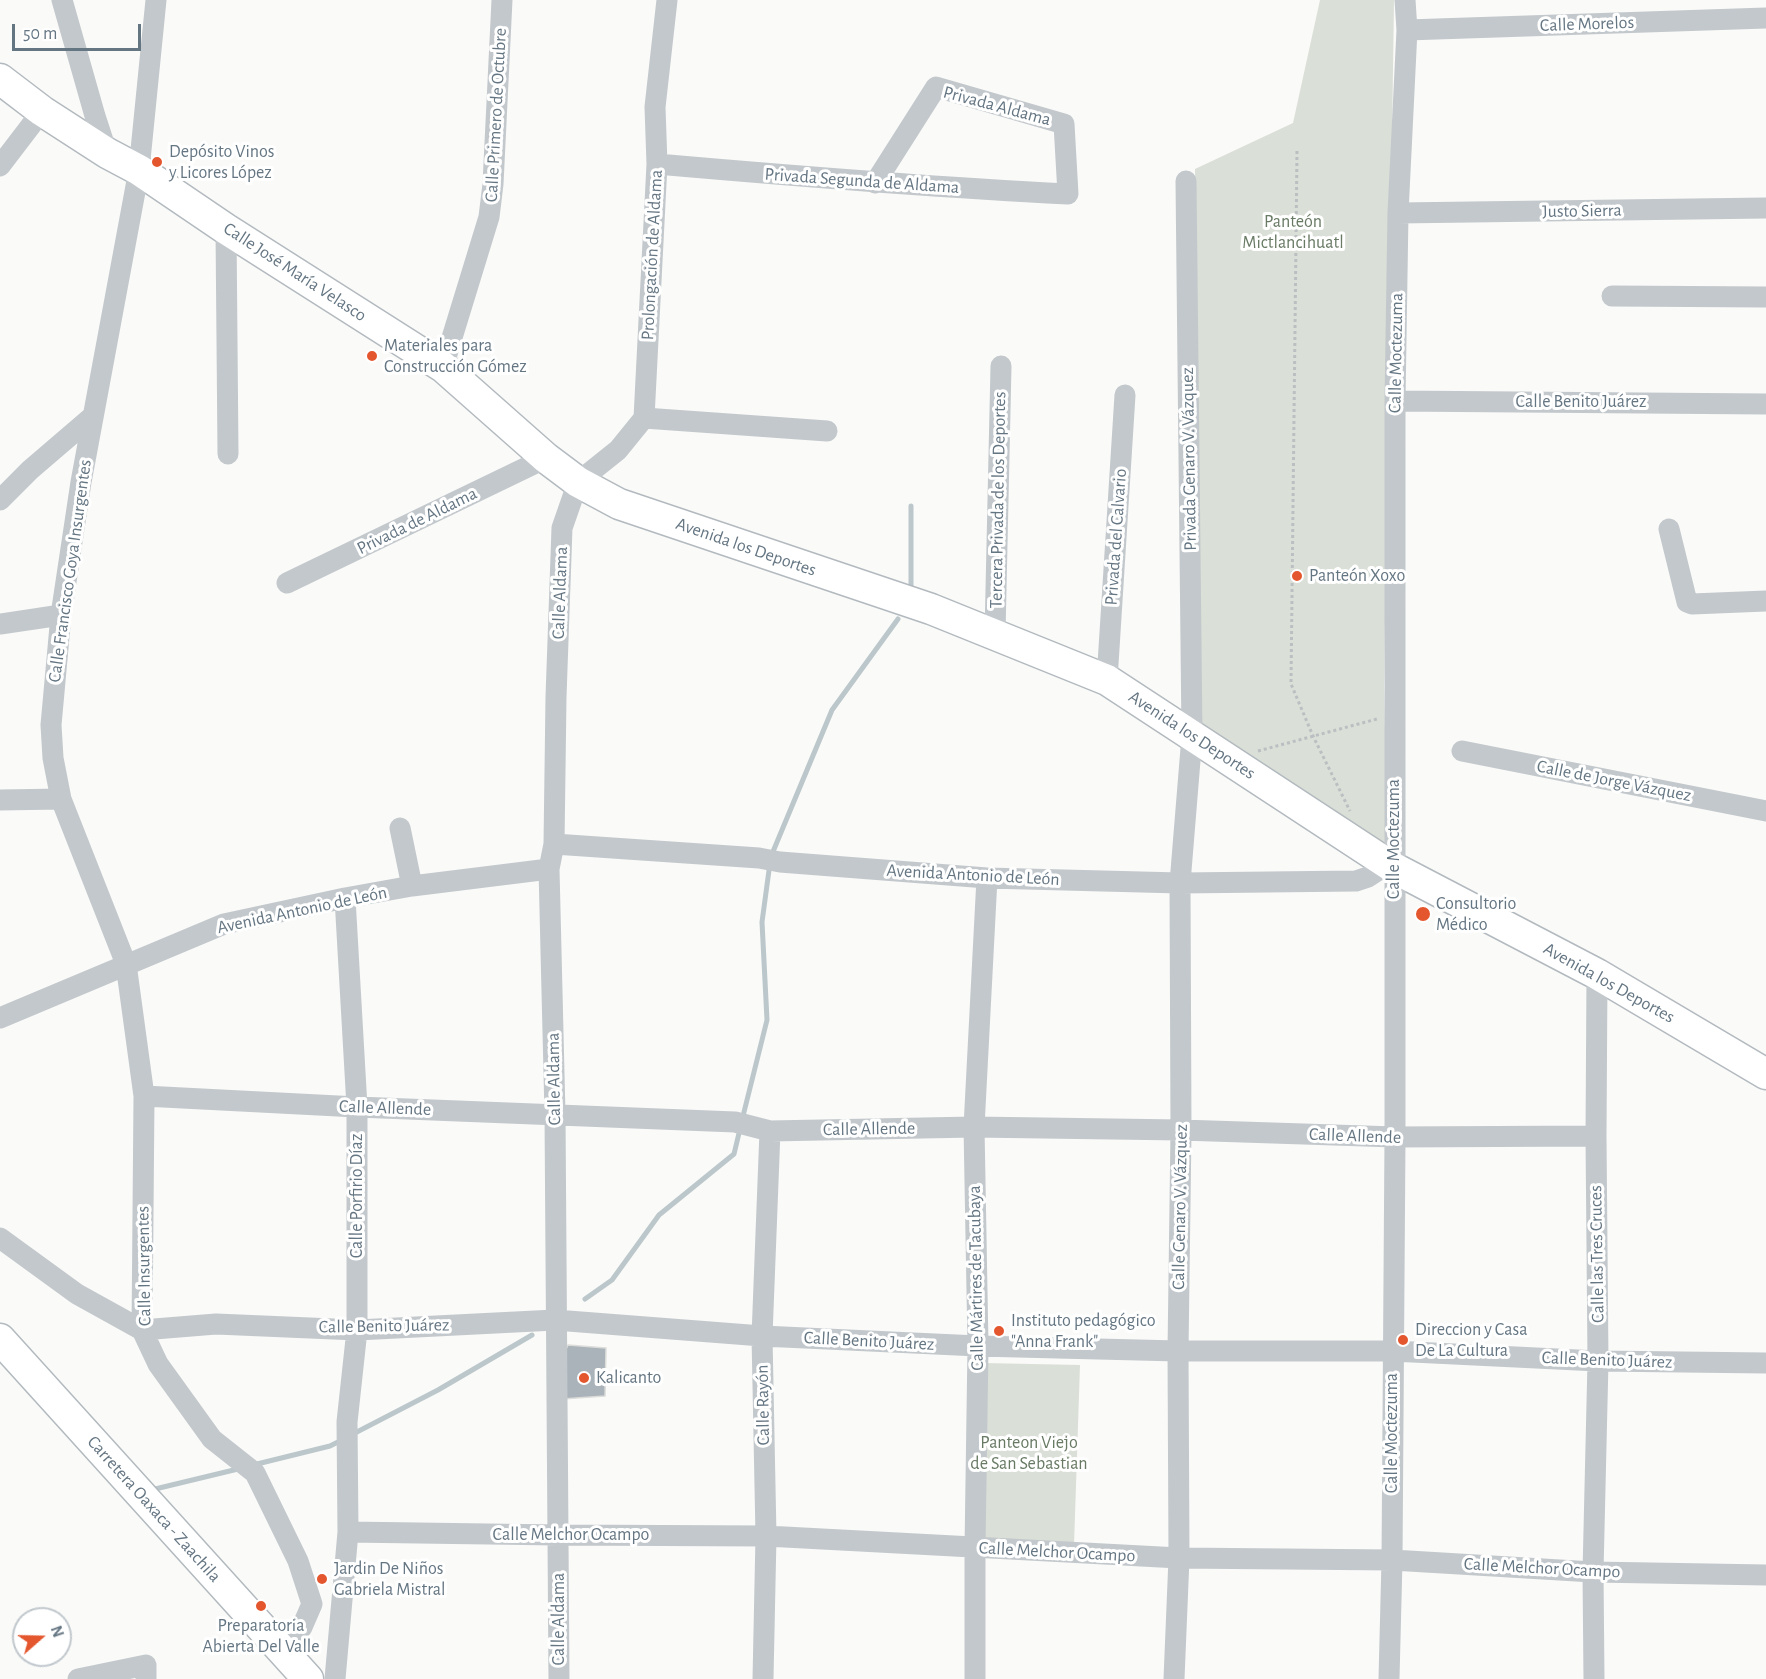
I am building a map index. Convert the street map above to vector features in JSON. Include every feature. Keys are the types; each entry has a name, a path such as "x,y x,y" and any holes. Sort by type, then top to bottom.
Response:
{"street":[{"path":"62,0 107,153"},
{"name":"Calle Francisco Goya Insurgentes","path":"126,964 61,799 52,758 51,725 61,615 81,482 139,170 156,0"},
{"name":"Calle Primero de Octubre","path":"443,367 489,217 493,184 502,0"},
{"name":"Prolongación de Aldama","path":"644,418 657,165 654,107 667,0"},
{"name":"Calle Moctezuma","path":"1389,1679 1395,1137 1391,866 1395,715 1395,401 1398,213 1407,30 1405,0"},
{"name":"Calle Morelos","path":"1407,30 1766,18"},
{"name":"Calle José María Velasco","path":"0,79 42,111 107,153 139,170 226,229 443,367 546,458 578,482"},
{"name":"Privada Aldama","path":"875,183 936,87 1064,124 1068,194"},
{"path":"0,166 42,111"},
{"name":"Privada Segunda de Aldama","path":"657,165 875,183 1068,194"},
{"name":"Privada Genaro V. Vázquez","path":"1186,181 1192,736"},
{"name":"Justo Sierra","path":"1398,213 1766,208"},
{"path":"226,229 228,454"},
{"path":"1612,296 1766,297"},
{"name":"Tercera Privada de los Deportes","path":"995,634 1001,366"},
{"name":"Privada del Calvario","path":"1107,680 1125,395"},
{"name":"Calle Benito Juárez","path":"1395,401 1766,404"},
{"path":"0,500 30,470 93,416"},
{"path":"578,482 618,450 644,418 826,431"},
{"name":"Privada de Aldama","path":"287,583 546,458"},
{"name":"Avenida los Deportes","path":"578,482 619,504 931,609 1107,680 1391,866 1597,974 1766,1074"},
{"name":"Calle Aldama","path":"559,1679 555,1114 549,869 554,844 556,686 562,528 578,482"},
{"path":"1669,528 1686,602 1692,604 1766,601"},
{"path":"0,624 61,615"},
{"name":"Calle Genaro V. Vázquez","path":"1174,1679 1179,1558 1180,883 1192,736"},
{"name":"Calle de Jorge Vázquez","path":"1462,751 1766,811"},
{"path":"0,800 61,799"},
{"path":"400,828 412,886"},
{"name":"Avenida Antonio de León","path":"554,844 759,858 780,862 987,878 1180,883 1356,881 1368,878 1391,866"},
{"name":"Avenida Antonio de León","path":"0,1018 224,924 412,886 549,869"},
{"name":"Calle Mártires de Tacubaya","path":"975,1679 978,1346 974,1127 987,878"},
{"name":"Calle Porfirio Díaz","path":"345,898 357,1107 357,1329 347,1422 348,1532"},
{"name":"Calle Insurgentes","path":"126,964 144,1096 142,1330 158,1364 212,1439 255,1473 298,1561 312,1604 285,1666"},
{"name":"Calle las Tres Cruces","path":"1594,1679 1593,1572 1598,1361 1597,974"},
{"name":"Calle Allende","path":"144,1096 735,1122 763,1129 974,1127 1181,1130 1395,1137 1596,1136"},
{"name":"Calle Rayón","path":"763,1129 762,1336 766,1536 763,1679"},
{"path":"0,1238 77,1294 142,1330"},
{"name":"Calle Benito Juárez","path":"142,1330 216,1324 357,1329 555,1320 762,1336 978,1346 1178,1352 1392,1351 1598,1361 1766,1363"},
{"name":"Carretera Oaxaca - Zaachila","path":"0,1339 285,1666"},
{"name":"Carretera Oaxaca - Zaachila","path":"0,1368 285,1666 308,1679"},
{"path":"335,1679 348,1532"},
{"name":"Calle Melchor Ocampo","path":"348,1532 766,1536 1179,1558 1392,1560 1593,1572 1766,1575"},
{"path":"78,1679 146,1672"}],"path":[{"path":"1297,151 1291,684 1313,736 1355,820"},
{"path":"1228,759 1395,715"}],"green space":[{"name":"Panteón Mictlancihuatl","path":"1320,0 1394,0 1384,687 1388,864 1192,736 1201,682 1195,169 1293,123"},
{"name":"Panteon Viejo de San Sebastian","path":"983,1363 1080,1365 1074,1545 980,1542"}],"building":[{"name":"Kalicanto","path":"568,1345 606,1348 605,1396 562,1399 561,1360"}],"waterway":[{"path":"911,506 911,586"},
{"path":"772,854 832,710 898,619"},
{"path":"742,1120 767,1020 762,922 770,863"},
{"path":"585,1299 612,1280 659,1215 734,1154 740,1129"},
{"path":"353,1434 438,1390 532,1335"},
{"path":"253,1465 330,1446 342,1440"},
{"path":"151,1490 238,1469"}],"place":[{"name":"Depósito Vinos y Licores López","path":"157,162"},
{"name":"Materiales para Construcción Gómez","path":"372,356"},
{"name":"Panteón Xoxo","path":"1297,576"},
{"name":"Consultorio Médico","path":"1423,914"},
{"name":"Instituto pedagógico \"Anna Frank\"","path":"999,1331"},
{"name":"Direccion y Casa De La Cultura","path":"1403,1340"},
{"name":"Kalicanto","path":"584,1378"},
{"name":"Jardin De Niños Gabriela Mistral","path":"322,1579"},
{"name":"Preparatoria Abierta Del Valle","path":"261,1606"}]}
